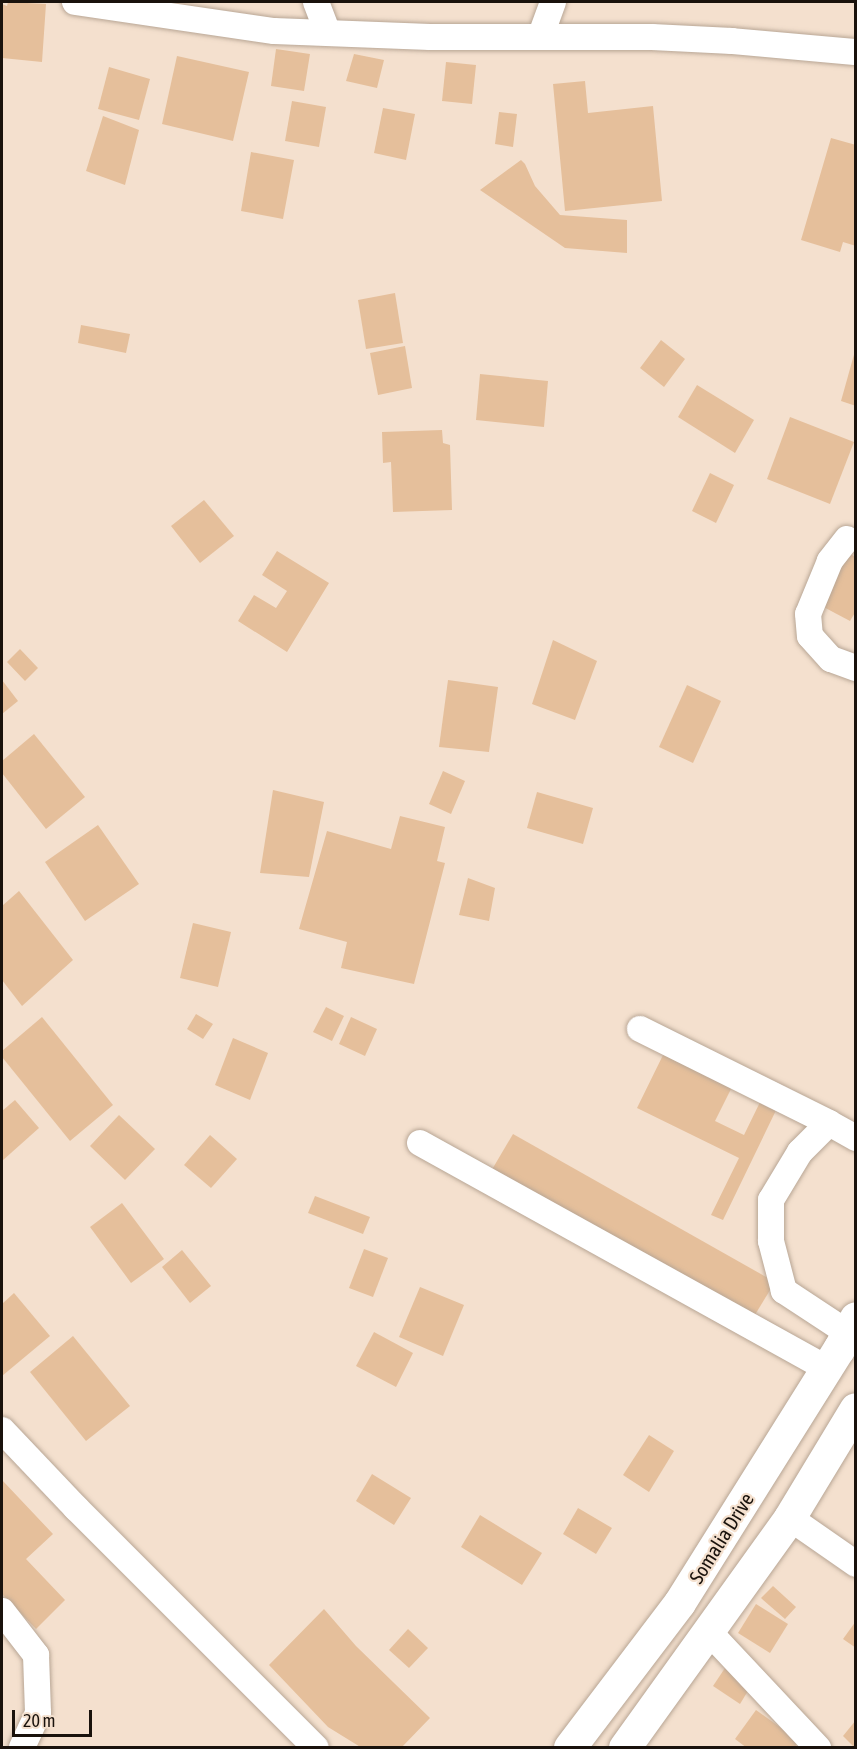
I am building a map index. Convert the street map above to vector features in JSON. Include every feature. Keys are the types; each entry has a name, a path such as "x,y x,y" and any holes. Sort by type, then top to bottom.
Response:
{"main road":[{"name":"Somalia Drive","path":"570,1748 680,1603 845,1347"},
{"path":"625,1748 710,1633 790,1518 855,1409"}],"street":[{"path":"75,2 107,4 274,31 430,37 541,35 732,41 855,52"},
{"path":"316,2 328,33"},
{"path":"541,35 553,2"},
{"path":"847,539 830,561 808,614 810,636 831,659 855,668"},
{"path":"640,1029 855,1138"},
{"path":"829,1123 800,1152 771,1200 771,1241 784,1291 845,1347"},
{"path":"420,1143 845,1347"},
{"path":"2,1430 84,1517 316,1748"},
{"path":"790,1518 855,1564"},
{"path":"2,1611 36,1655 38,1713 22,1748"},
{"path":"710,1633 818,1748"}],"building":[{"path":"8,2 46,4 42,62 2,58 2,4 7,6"},
{"path":"276,49 310,54 304,91 271,86"},
{"path":"354,54 384,60 377,88 346,81"},
{"path":"177,56 249,72 233,141 162,124"},
{"path":"446,62 476,65 472,104 442,101"},
{"path":"109,67 150,79 139,120 98,109"},
{"path":"585,81 588,113 653,106 662,201 565,211 553,84"},
{"path":"292,101 326,107 319,147 285,141"},
{"path":"383,108 415,114 406,160 374,153"},
{"path":"499,112 517,114 513,147 495,144"},
{"path":"103,116 139,130 125,185 86,171"},
{"path":"831,138 856,145 856,246 843,242 840,252 801,240"},
{"path":"251,152 294,160 283,219 241,211"},
{"path":"521,160 535,186 560,215 627,220 627,253 565,248 480,190"},
{"path":"395,293 403,343 366,349 358,300"},
{"path":"81,325 130,334 126,353 78,343"},
{"path":"661,340 685,359 664,387 640,368"},
{"path":"405,346 412,388 378,395 370,353"},
{"path":"856,351 856,406 841,401"},
{"path":"480,374 548,381 544,427 476,420"},
{"path":"697,385 754,420 735,453 678,417"},
{"path":"790,417 854,442 830,504 767,479"},
{"path":"442,430 443,443 450,445 452,510 393,512 391,462 383,463 382,432"},
{"path":"710,473 734,485 716,523 692,511"},
{"path":"204,500 234,536 200,563 171,526"},
{"path":"842,550 856,557 856,611 850,621 816,603"},
{"path":"277,551 329,583 287,652 238,621 254,595 276,608 287,591 262,575"},
{"path":"553,640 597,661 575,720 532,704"},
{"path":"20,649 38,668 25,681 7,662"},
{"path":"2,680 18,701 2,714"},
{"path":"448,680 498,687 489,752 439,747"},
{"path":"687,685 721,701 693,763 659,747"},
{"path":"34,734 85,797 46,829 2,773 2,761"},
{"path":"443,771 465,781 451,814 429,804"},
{"path":"273,790 324,802 309,877 260,873"},
{"path":"537,792 593,808 583,844 527,828"},
{"path":"400,816 445,827 437,861 445,863 414,984 341,968 347,942 299,929 327,831 391,849"},
{"path":"98,825 139,884 85,921 45,862"},
{"path":"468,878 495,888 489,921 459,915"},
{"path":"19,891 73,960 22,1006 2,980 2,906"},
{"path":"193,923 231,932 218,987 180,978"},
{"path":"326,1007 344,1016 332,1041 313,1032"},
{"path":"196,1014 213,1024 203,1039 187,1029"},
{"path":"42,1017 113,1105 70,1141 2,1057 2,1051"},
{"path":"351,1017 377,1029 365,1056 339,1044"},
{"path":"233,1038 268,1053 250,1100 215,1085"},
{"path":"665,1051 733,1085 715,1121 744,1135 765,1092 781,1100 723,1220 711,1215 739,1158 637,1108"},
{"path":"15,1100 39,1128 2,1161 2,1111"},
{"path":"119,1115 155,1149 125,1180 90,1146"},
{"path":"513,1134 775,1282 750,1323 487,1178"},
{"path":"210,1135 237,1159 211,1188 184,1165"},
{"path":"315,1196 370,1217 363,1234 308,1213"},
{"path":"122,1203 164,1259 131,1283 90,1227"},
{"path":"364,1249 388,1258 373,1297 349,1288"},
{"path":"182,1250 211,1286 190,1303 162,1267"},
{"path":"420,1287 464,1305 443,1356 399,1337"},
{"path":"14,1293 50,1336 2,1376 2,1304"},
{"path":"374,1332 413,1353 396,1387 356,1366"},
{"path":"73,1336 130,1406 86,1441 30,1372"},
{"path":"649,1435 674,1451 649,1492 623,1475"},
{"path":"372,1474 411,1498 394,1525 356,1501"},
{"path":"2,1480 53,1534 26,1559 65,1600 36,1629 2,1594"},
{"path":"578,1508 612,1528 596,1554 563,1534"},
{"path":"480,1515 542,1553 522,1585 461,1547"},
{"path":"773,1586 796,1607 785,1619 761,1598"},
{"path":"756,1604 788,1624 770,1653 738,1633"},
{"path":"324,1609 356,1646 430,1718 401,1748 362,1748 328,1727 269,1665"},
{"path":"856,1621 856,1648 843,1639"},
{"path":"408,1629 428,1648 409,1668 389,1650"},
{"path":"725,1668 751,1686 740,1704 713,1686"},
{"path":"756,1710 799,1741 794,1748 747,1748 735,1739"},
{"path":"856,1720 856,1748 855,1748 843,1736"}]}
